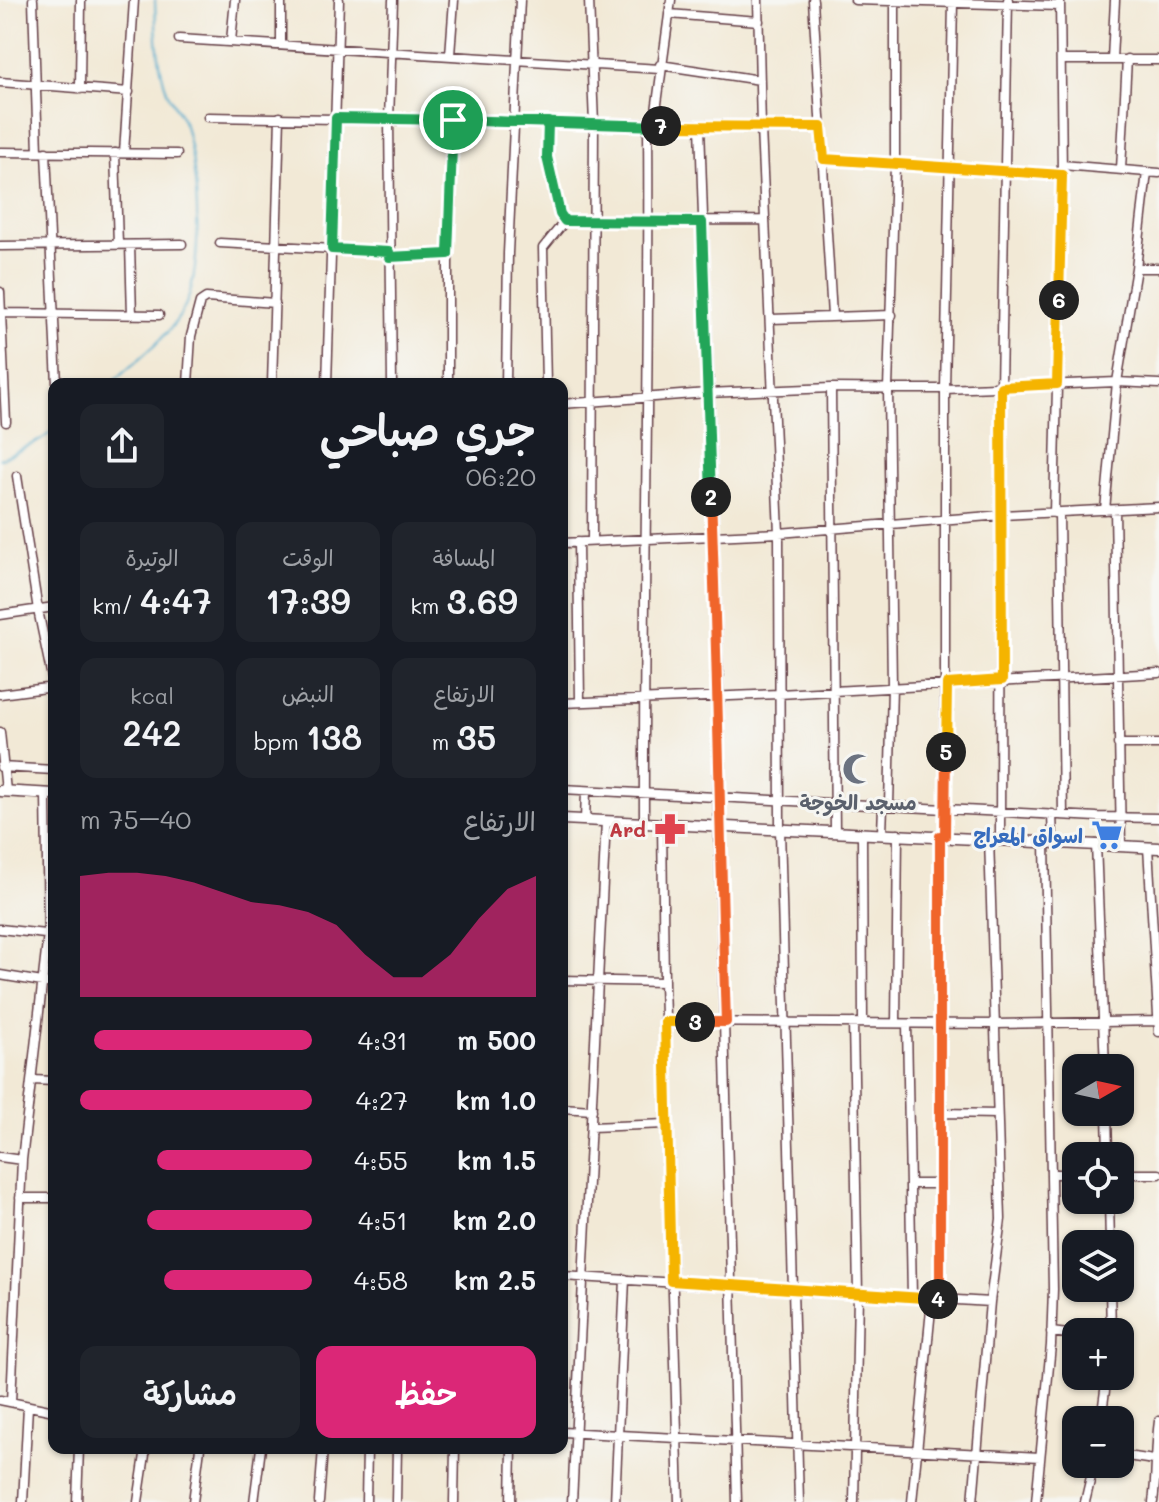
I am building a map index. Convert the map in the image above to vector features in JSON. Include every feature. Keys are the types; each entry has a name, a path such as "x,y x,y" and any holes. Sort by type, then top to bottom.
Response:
{"main road":[{"path":"3,791 48,794"},
{"path":"568,819 1153,847"}],"street":[{"path":"33,0 35,84 50,246 57,378"},
{"path":"80,89 81,0"},
{"path":"118,245 119,153 129,92 134,0"},
{"path":"231,41 235,0"},
{"path":"281,0 281,45"},
{"path":"327,378 339,0"},
{"path":"392,378 389,120 393,0"},
{"path":"450,55 454,0"},
{"path":"506,378 508,253 520,0"},
{"path":"589,0 594,124 592,541"},
{"path":"644,823 651,126 671,0"},
{"path":"758,0 779,533 779,801 799,1502"},
{"path":"813,0 832,316"},
{"path":"855,0 1060,3 1062,170 1056,513 1063,815"},
{"path":"1112,59 1115,0"},
{"path":"882,833 892,686 888,389 895,165 895,1"},
{"path":"973,1502 990,1302 1000,1229 995,839 1001,811 1001,387 1008,2"},
{"path":"912,1502 936,1299 941,1184 939,1024 947,684 945,389 953,3"},
{"path":"669,14 759,21"},
{"path":"179,39 660,67 760,80"},
{"path":"1121,169 1127,59"},
{"path":"1061,60 1159,60"},
{"path":"0,82 129,92"},
{"path":"208,117 821,127"},
{"path":"272,378 280,117"},
{"path":"448,378 448,254 453,120"},
{"path":"548,122 547,157 560,214 565,221"},
{"path":"700,126 719,697 718,799 737,1502"},
{"path":"0,152 177,154"},
{"path":"824,159 1007,173 1121,169 1159,173"},
{"path":"1121,845 1110,510 1117,382 1136,268 1147,172"},
{"path":"565,221 765,220"},
{"path":"546,378 543,248 565,221"},
{"path":"220,243 389,254 448,254"},
{"path":"0,246 182,244"},
{"path":"130,245 132,315"},
{"path":"1136,268 1159,268"},
{"path":"0,292 6,422"},
{"path":"188,378 191,336 200,302 206,298 275,303"},
{"path":"1,313 159,315"},
{"path":"771,319 892,315"},
{"path":"568,404 831,388 945,389 1117,382 1159,384"},
{"path":"831,388 835,529 835,832"},
{"path":"17,476 48,658"},
{"path":"568,543 779,533 1002,515 1159,507"},
{"path":"578,542 580,702"},
{"path":"0,615 48,608"},
{"path":"568,703 1159,673"},
{"path":"0,694 48,688"},
{"path":"0,732 3,791"},
{"path":"1118,744 1159,744"},
{"path":"2,767 48,770"},
{"path":"568,790 1159,818"},
{"path":"585,820 586,791"},
{"path":"1036,1502 1051,1332 1053,1174 1048,1023 1049,842 1052,814"},
{"path":"572,1502 606,821"},
{"path":"662,823 667,1124 679,1502"},
{"path":"854,1502 862,833"},
{"path":"896,1023 898,834"},
{"path":"1096,844 1104,1054"},
{"path":"1153,847 1159,1032"},
{"path":"0,929 48,935"},
{"path":"11,1402 22,1160 48,953"},
{"path":"0,975 48,983"},
{"path":"568,980 664,982"},
{"path":"665,1022 995,1024 1159,1021"},
{"path":"907,1024 912,1298"},
{"path":"32,1080 48,1081"},
{"path":"568,1108 592,1110"},
{"path":"941,1113 997,1114"},
{"path":"591,1127 667,1124"},
{"path":"0,1157 22,1160"},
{"path":"1053,1174 1062,1174"},
{"path":"1134,1174 1159,1174"},
{"path":"910,1184 941,1184"},
{"path":"20,1198 48,1198"},
{"path":"568,1276 990,1302"},
{"path":"615,1502 625,1279"},
{"path":"1051,1332 1062,1333"},
{"path":"0,1400 48,1410"},
{"path":"23,1502 28,1406"},
{"path":"1153,1502 1159,1421"},
{"path":"568,1432 1040,1457"},
{"path":"77,1502 79,1454"},
{"path":"138,1502 145,1454"},
{"path":"193,1502 199,1454"},
{"path":"254,1502 260,1454"},
{"path":"319,1502 323,1454"},
{"path":"366,1502 367,1454"},
{"path":"396,1502 397,1454"},
{"path":"454,1502 455,1454"},
{"path":"511,1502 512,1454"},
{"path":"1134,1457 1154,1460"},
{"path":"1085,1502 1091,1478"}],"waterway":[{"path":"118,378 177,321 190,292 197,246 194,171 184,124 169,96 161,69 155,0"},
{"path":"0,459 48,435"}],"place":[{"name":"مسجد الخوجة","path":"858,769"},
{"name":"Ard","path":"670,829"},
{"name":"اسواق المعراج","path":"1107,835"}],"route":[{"path":"453,120 336,118 332,249 389,252 389,257 448,254 453,120 548,122 547,157 561,218 565,221 702,222 719,697 718,799 726,1022 665,1022 671,1281 940,1300 940,836 945,836 947,684 1002,680 1001,387 1057,384 1062,175 824,159 821,127 453,120"}]}
